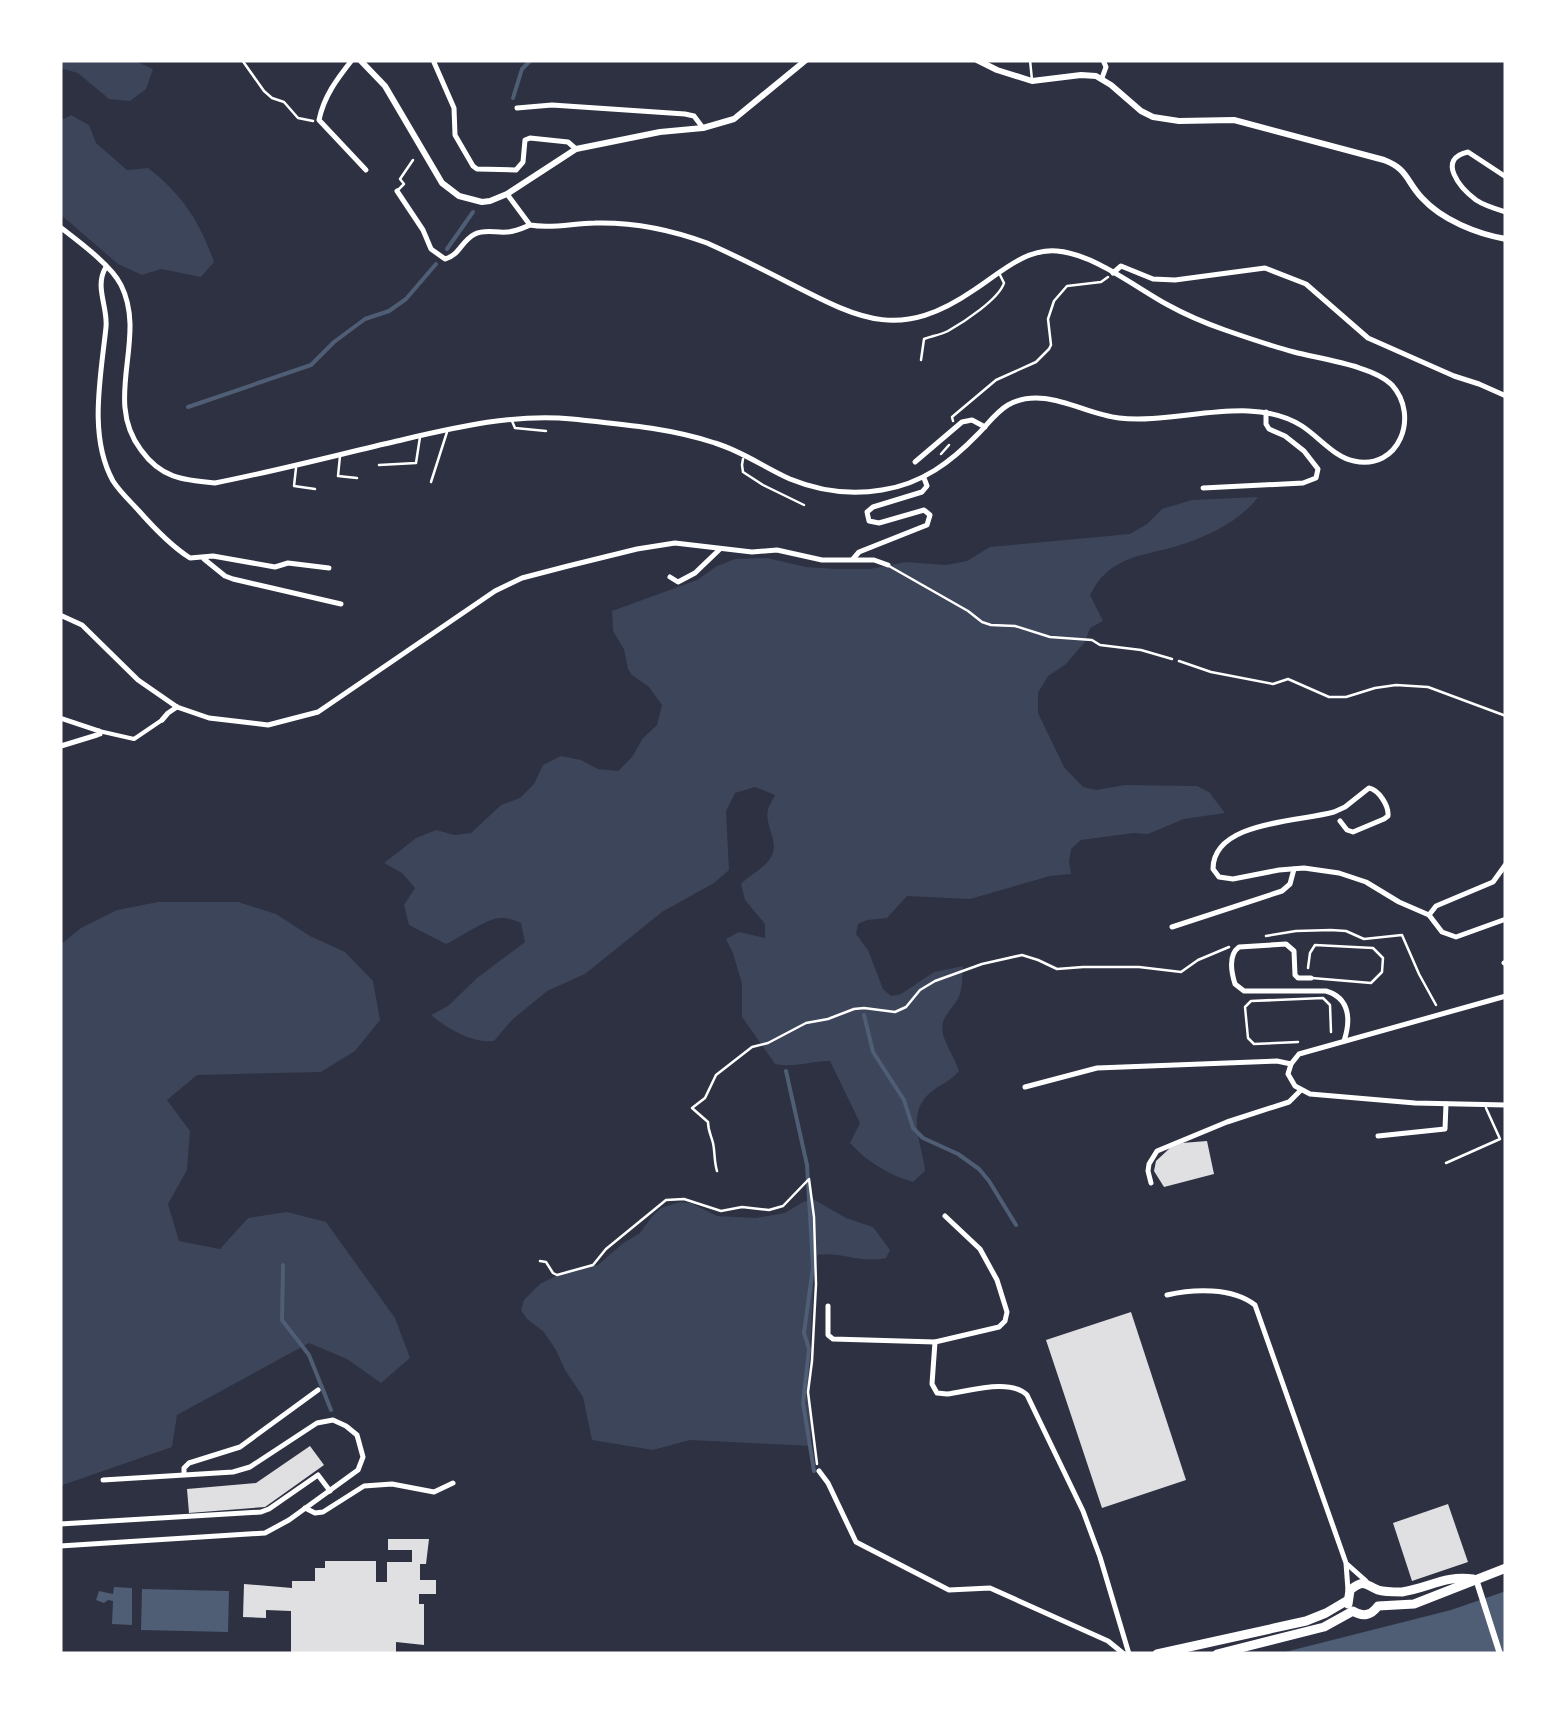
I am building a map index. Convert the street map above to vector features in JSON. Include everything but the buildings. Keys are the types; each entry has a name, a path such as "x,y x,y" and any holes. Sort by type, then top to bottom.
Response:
{"main road":[{"path":"1378,1606 1414,1604 1506,1568"},
{"path":"1157,1654 1306,1621 1326,1614 1359,1584 1400,1592 1454,1576 1476,1579"},
{"path":"1348,1596 1353,1610 1364,1615 1373,1612 1380,1599 1373,1587"},
{"path":"1217,1654 1324,1627 1353,1610"}],"street":[{"path":"352,60 331,88 320,121 366,170"},
{"path":"360,60 385,86 435,173 449,190 482,202 507,194 576,149 660,132 703,128 734,119 806,60"},
{"path":"433,60 454,108 455,135 473,166 516,170 524,162 525,140 530,138 568,142 576,149"},
{"path":"976,60 1032,81 1088,75 1102,78 1154,117 1179,121 1234,120 1396,164 1432,207 1485,235 1506,239"},
{"path":"1102,78 1104,60"},
{"path":"517,108 552,105 686,114 700,120 703,128"},
{"path":"1506,177 1468,152 1459,154 1453,163 1454,176 1464,189 1486,206 1506,212"},
{"path":"60,227 121,284 131,320 123,395 130,436 146,458 166,475 191,481 215,483 447,430 512,420 564,418 681,434 720,444 791,479 823,490 860,492 886,490 924,478 952,459 1009,405 1027,398 1120,418 1266,412 1289,418 1350,460 1375,460 1391,452 1405,428 1405,409 1386,380 1206,323 1078,255 1048,250 1025,256 939,311 894,321 863,318 681,233 644,226 530,225 511,232 485,231 474,234 455,256 445,259 431,250 424,230 397,191"},
{"path":"507,194 530,225"},
{"path":"1113,273 1121,266 1153,280 1175,280 1265,268 1306,284 1368,338 1506,396"},
{"path":"106,267 100,278 106,321 98,415 105,464 116,485 153,527 190,558 214,556 275,567 288,563 329,568"},
{"path":"1203,488 1303,483 1316,478 1318,469 1313,460 1285,436 1268,429 1266,412"},
{"path":"915,462 955,433 966,420 985,427"},
{"path":"854,559 859,552 928,525 930,516 924,510 879,522 869,521 866,516 873,508 924,491 924,478"},
{"path":"60,615 82,624 138,680 177,707 209,718 259,725 318,712 508,583 568,566 648,547 688,544 752,552 777,550 822,560 874,560 888,565"},
{"path":"670,577 678,582 695,573 720,549"},
{"path":"204,558 233,579 341,604"},
{"path":"60,718 134,739 177,707"},
{"path":"62,746 97,736 99,731"},
{"path":"1340,820 1353,832 1384,819 1388,809 1376,791 1369,788 1338,810 1238,833 1219,847 1212,864 1218,877 1228,879 1294,868 1357,878 1429,914 1442,932 1456,937 1506,919"},
{"path":"1429,914 1436,906 1492,882 1506,864"},
{"path":"1172,926 1282,892 1293,878 1294,868"},
{"path":"1310,978 1298,978 1294,951 1286,944 1239,946 1232,958 1233,978 1239,989 1284,996 1326,991 1338,994 1349,1015 1344,1041"},
{"path":"1506,996 1300,1054 1288,1074 1300,1091 1360,1100 1506,1106"},
{"path":"1025,1087 1097,1068 1277,1060 1291,1064"},
{"path":"1151,1183 1149,1164 1157,1151 1289,1102 1300,1091"},
{"path":"1378,1136 1445,1129 1446,1104"},
{"path":"828,1306 828,1335 834,1339 935,1342 1002,1325 1007,1317 998,1280 980,1249 945,1216"},
{"path":"1167,1295 1186,1290 1215,1292 1247,1299 1254,1305 1346,1563 1348,1596"},
{"path":"935,1342 932,1384 937,1392 1010,1385 1028,1395 1083,1511 1127,1654"},
{"path":"184,1474 189,1463 240,1446 318,1390"},
{"path":"60,1546 265,1533 358,1470 361,1446 357,1435 346,1426 334,1420 317,1422 250,1467 233,1472 103,1480"},
{"path":"818,1471 828,1483 856,1542 949,1590 990,1588 1108,1641 1127,1654"},
{"path":"340,1472 346,1478"},
{"path":"60,1524 261,1512 318,1475 330,1491"},
{"path":"304,1508 314,1514 323,1512 364,1486 392,1484 434,1492 453,1483"},
{"path":"1346,1563 1373,1587"},
{"path":"1476,1579 1500,1654"}],"lane":[{"path":"1030,60 1032,81"},
{"path":"397,191 404,184 400,179 413,160"},
{"path":"921,360 924,340 943,334 1001,292 1004,283 999,273"},
{"path":"512,420 515,428 546,431"},
{"path":"431,482 447,430"},
{"path":"379,465 416,463 420,436"},
{"path":"340,454 338,476 357,478"},
{"path":"744,456 743,472 804,505"},
{"path":"296,465 294,486 314,489"},
{"path":"888,565 990,625 1015,626 1050,638 1092,640 1172,660"},
{"path":"1308,968 1315,945 1373,948 1383,958 1382,972 1371,983 1310,978"},
{"path":"1298,1042 1254,1044 1248,1038 1247,1003 1284,996 1323,998 1330,1005 1331,1032"},
{"path":"1446,1163 1500,1139 1485,1106"}],"path":[{"path":"242,60 272,98 284,102 298,118 320,121"},
{"path":"941,454 955,433 952,417 996,380 1036,362 1049,350 1048,318 1054,301 1067,286 1101,282 1113,273"},
{"path":"1172,660 1273,684 1288,680 1329,697 1346,697 1396,684 1428,687 1506,716"},
{"path":"1263,936 1330,930 1364,939 1402,935 1418,974 1442,1015"},
{"path":"717,1170 708,1122 692,1108 705,1098 716,1076 744,1052 806,1023 854,1009 895,1012 935,981 1012,956 1028,956 1057,969 1139,967 1181,972 1233,945"},
{"path":"540,1260 557,1275 593,1265 666,1200 684,1199 721,1211 742,1207 769,1210 783,1206 809,1179 816,1284 808,1392 818,1471"}],"shaded area":[{"path":"60,60 133,60 153,69 146,89 130,101 109,99 78,73 60,68"},
{"path":"71,115 89,125 96,143 127,170 148,168 180,199 203,234 214,262 201,277 161,269 142,275 118,264 60,214 60,121"},
{"path":"1258,497 1242,514 1210,533 1129,559 1104,575 1090,595 1103,621 1090,628 1085,642 1065,665 1048,676 1038,693 1038,713 1064,767 1083,787 1096,790 1125,785 1197,786 1209,792 1225,813 1184,819 1148,834 1081,840 1071,849 1071,874 1050,876 970,899 907,896 887,918 858,924 856,934 868,950 883,989 891,996 901,994 934,972 963,966 959,996 942,1027 959,1071 920,1105 917,1123 925,1171 913,1182 879,1167 850,1143 860,1123 830,1061 775,1064 742,1017 742,984 726,939 739,932 765,938 765,924 745,900 741,884 769,861 774,845 767,816 775,795 755,787 735,793 726,811 729,870 714,883 662,912 585,974 547,991 494,1041 469,1038 431,1015 448,1006 525,942 521,923 497,919 446,944 409,925 404,905 415,888 402,873 384,863 416,838 436,830 455,835 471,833 501,805 520,798 534,784 543,765 561,756 598,769 618,771 632,757 643,738 657,725 662,705 628,669 624,649 613,631 612,611 697,580 735,559 767,558 836,569 870,569 906,562 946,565 967,561 990,547 1130,534 1162,509 1192,500"},
{"path":"158,902 238,902 276,914 345,952 373,981 380,1020 355,1051 321,1072 197,1075 167,1100 190,1131 187,1170 168,1204 179,1241 220,1249 248,1218 287,1212 326,1222 395,1318 410,1358 381,1383 347,1359 309,1343 177,1415 172,1447 60,1486 60,945 81,928 117,910"},
{"path":"813,1199 846,1218 873,1227 890,1250 886,1258 877,1259 817,1255 808,1390 811,1446 690,1440 653,1450 592,1440 583,1397 544,1332 521,1310 524,1300 540,1284 568,1270 598,1265 640,1233 661,1208 691,1203 717,1216 756,1218 785,1213"},
{"path":"114,1587 132,1588 132,1625 112,1624 113,1601 96,1600 99,1591 113,1594"},
{"path":"142,1589 229,1591 228,1632 141,1630"},
{"path":"1506,1591 1506,1654 1277,1654 1451,1610"}],"waterway":[{"path":"513,98 522,69 531,60"},
{"path":"447,249 473,212"},
{"path":"188,407 311,365 365,319 389,311 406,299 436,264"},
{"path":"864,1015 873,1052 904,1100 913,1128 923,1138 979,1169 1016,1225"},
{"path":"786,1071 807,1165 813,1267 804,1333 809,1349 803,1403 814,1471"},
{"path":"283,1265 282,1320 309,1355 331,1410"}]}
